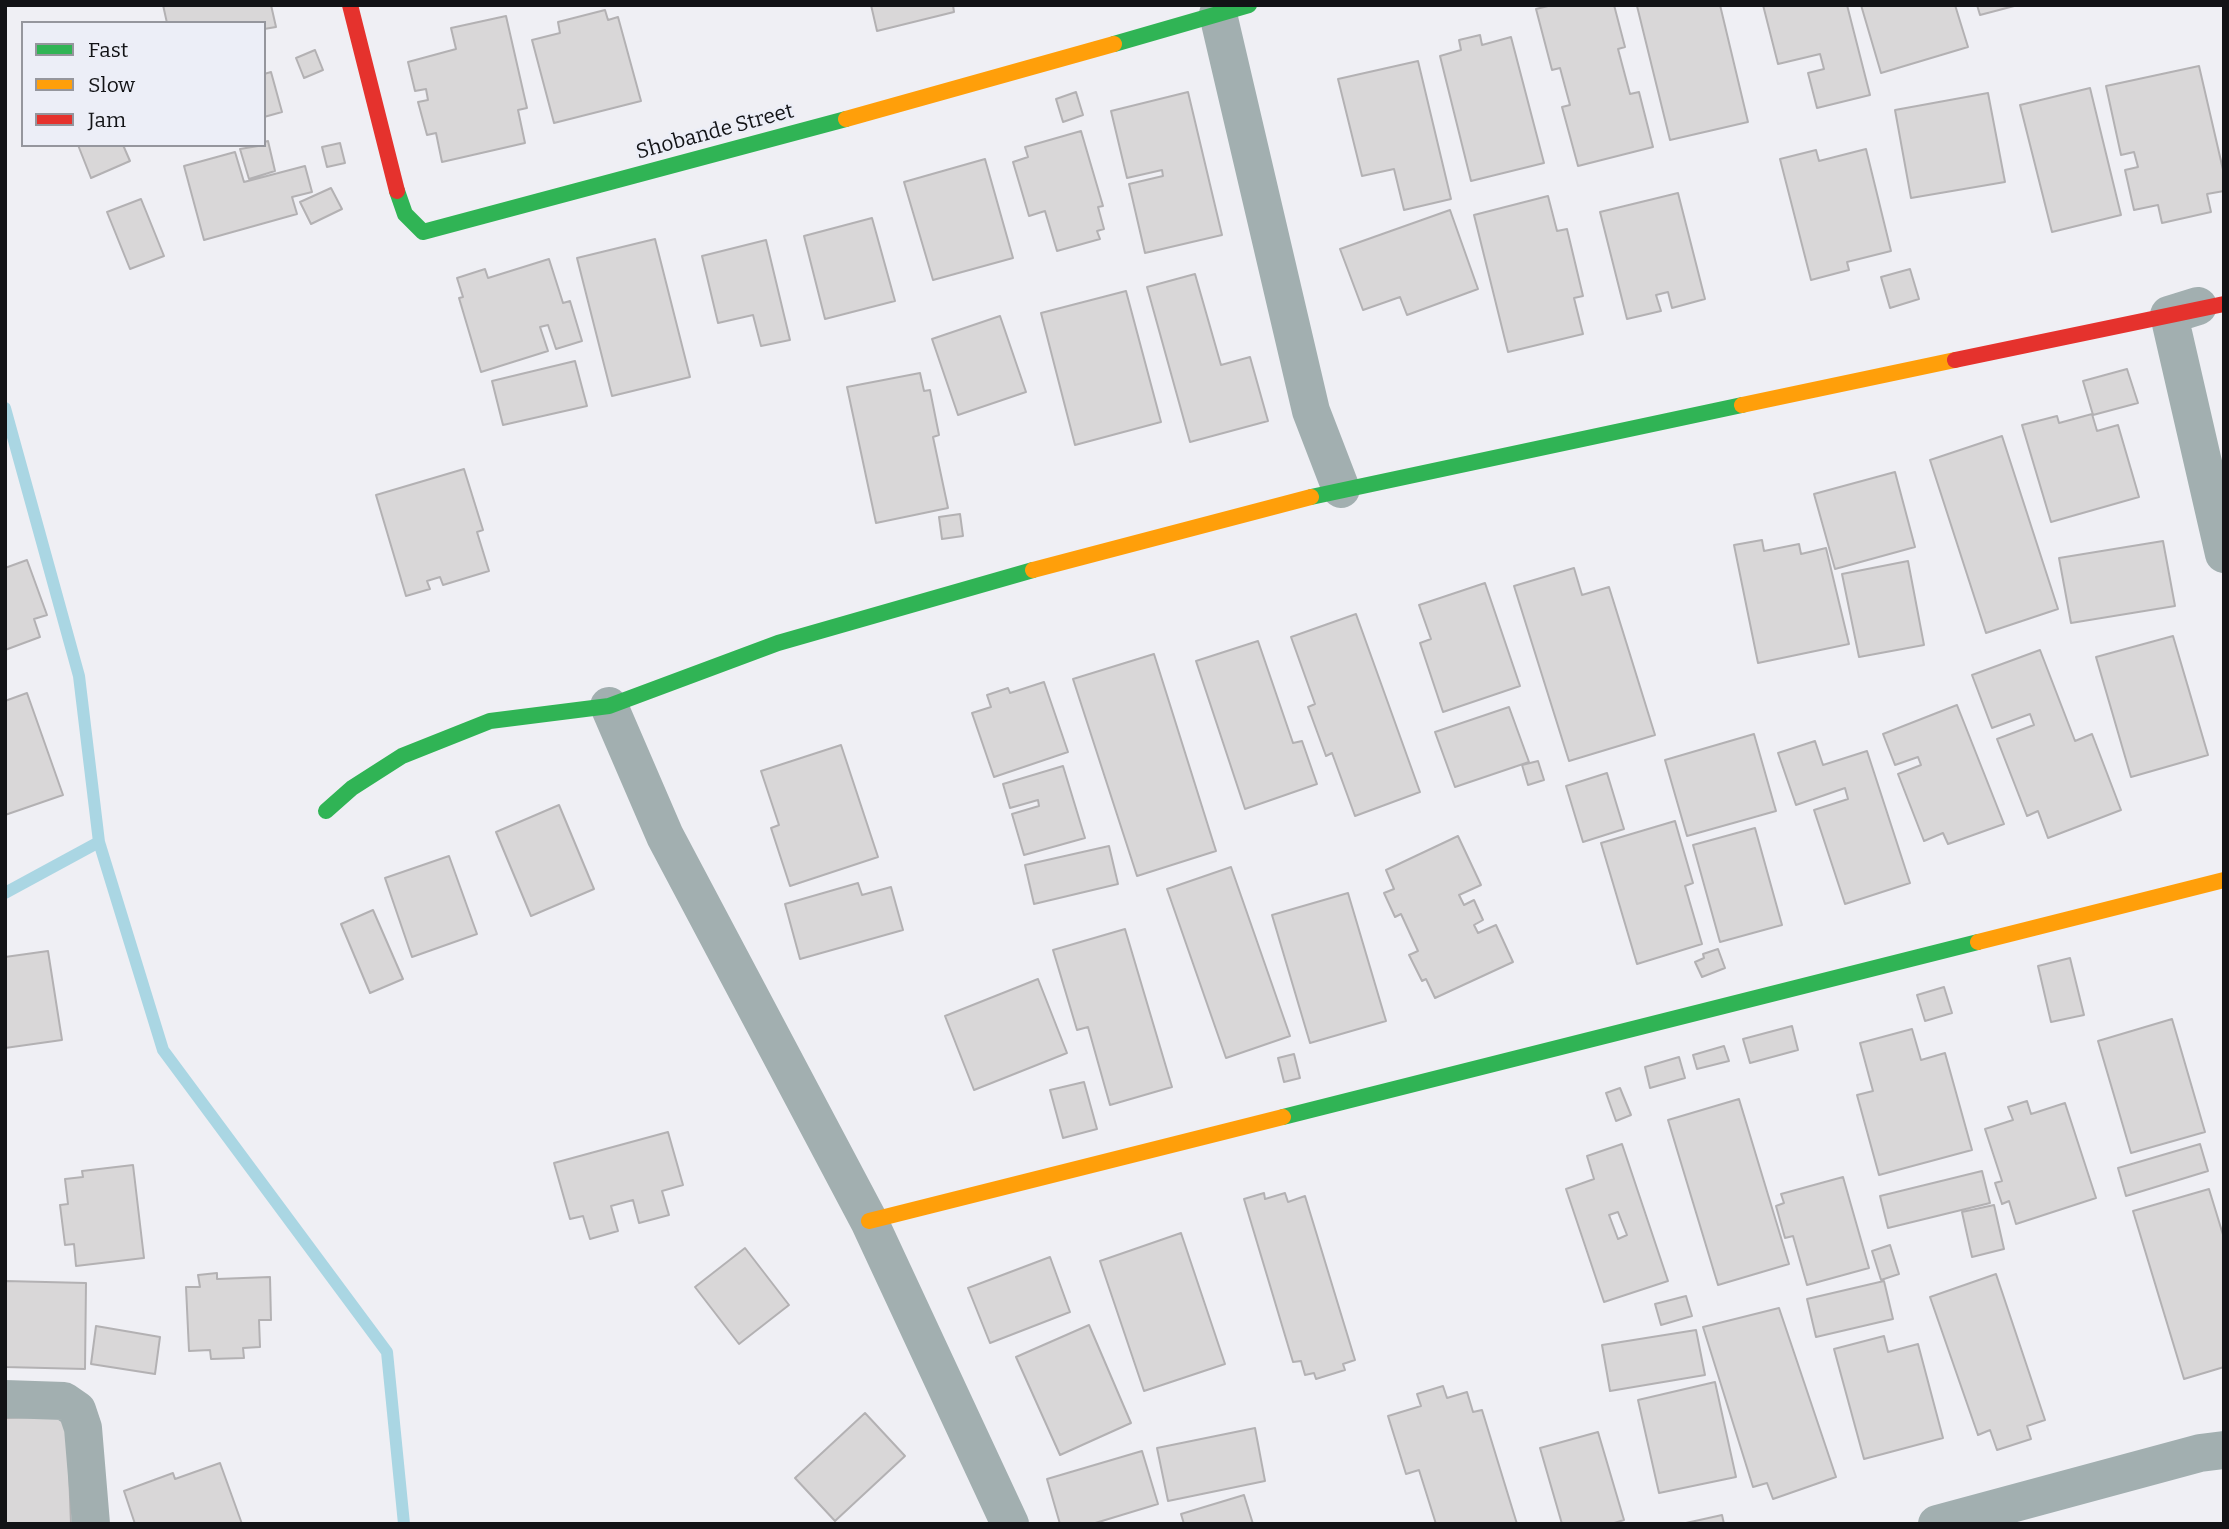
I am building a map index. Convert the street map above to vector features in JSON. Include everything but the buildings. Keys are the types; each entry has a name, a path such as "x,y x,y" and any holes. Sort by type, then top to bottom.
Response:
{"street":[{"name":"Shobande Street","path":"350,5 398,195 405,214 424,232 972,85 1234,10"},
{"path":"1234,10 1311,411 1341,489"},
{"path":"2169,315 2224,299"},
{"path":"326,811 352,788 402,756 490,721 609,706 778,643 1090,554 1341,489 2224,304"},
{"path":"2169,315 2224,554"},
{"path":"609,706 665,836 869,1222 1010,1524"},
{"path":"869,1222 2224,880"},
{"path":"5,1399 64,1401 76,1410 83,1428 92,1524"},
{"path":"1937,1524 2200,1453 2224,1450"}],"waterway":[{"path":"5,408 79,676 99,842 163,1050 387,1352 404,1524"},
{"path":"5,893 99,842"}],"traffic: fast":[{"path":"1114,44 1249,5"},
{"path":"397,191 405,214 423,232 846,119"},
{"path":"1311,497 1742,405"},
{"path":"326,811 352,788 402,756 490,721 609,706 778,643 1033,570"},
{"path":"1283,1117 1978,942"}],"traffic: slow":[{"path":"846,119 1114,44"},
{"path":"1742,405 1955,360"},
{"path":"1033,570 1311,497"},
{"path":"1978,942 2224,880"},
{"path":"869,1221 1283,1117"}],"traffic: jam":[{"path":"350,5 397,191"},
{"path":"1955,360 2224,304"}]}
